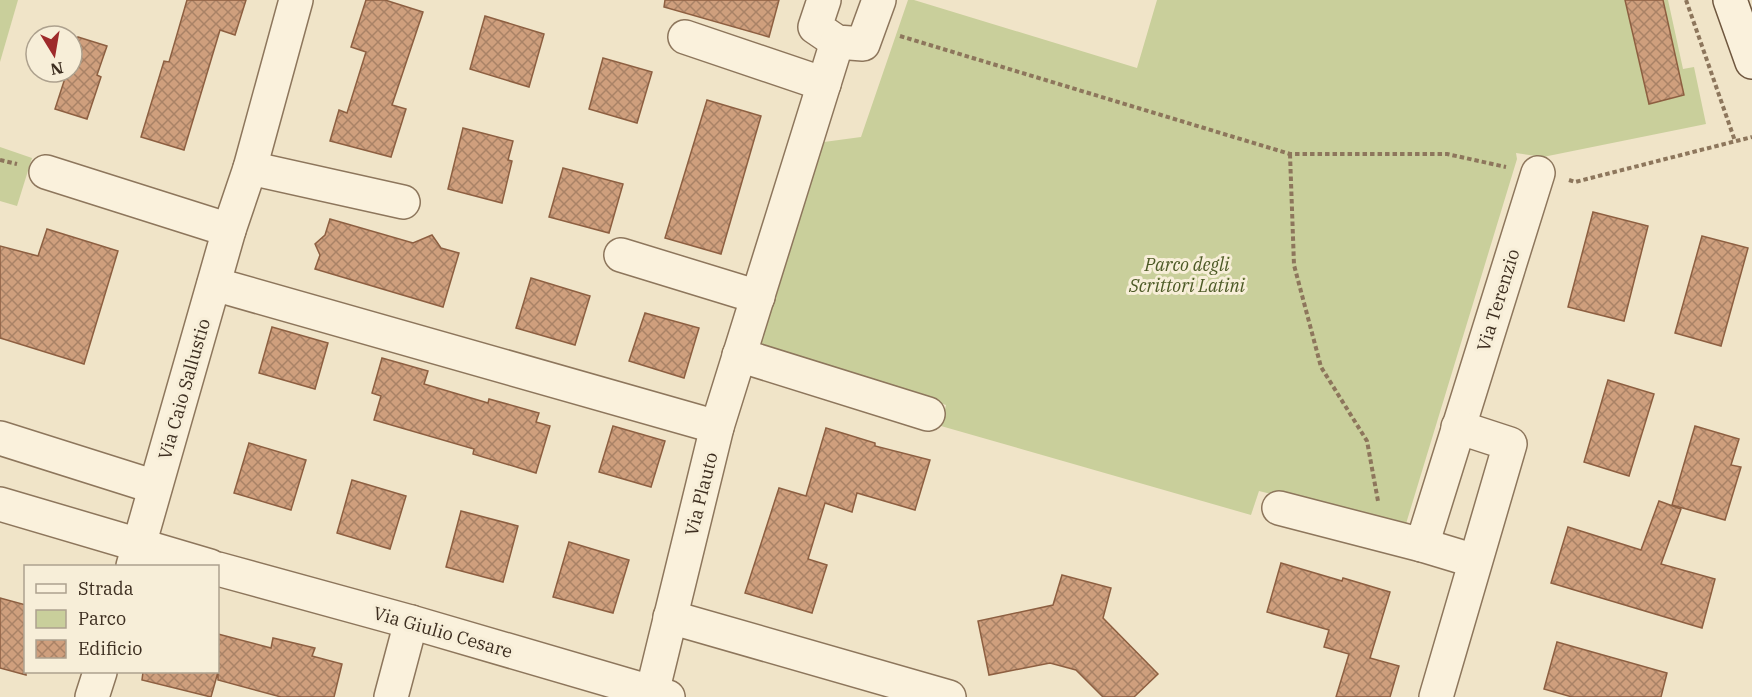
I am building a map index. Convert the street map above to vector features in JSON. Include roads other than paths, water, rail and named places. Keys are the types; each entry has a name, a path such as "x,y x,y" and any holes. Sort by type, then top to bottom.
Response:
{"street":[{"name":"Via Caio Sallustio","path":"136,557 229,230 250,168 296,0"},
{"path":"824,0 815,27 837,42 863,44 874,13"},
{"path":"1730,0 1752,62"},
{"path":"684,37 824,84"},
{"name":"Via Plauto","path":"657,696 670,618 717,427 837,42"},
{"path":"250,168 403,202"},
{"path":"46,172 229,230"},
{"name":"Via Terenzio","path":"1422,545 1538,173"},
{"path":"621,255 758,297"},
{"path":"214,284 717,427"},
{"path":"740,355 928,414"},
{"path":"1436,697 1510,444 1458,427"},
{"path":"0,438 155,487"},
{"path":"0,504 136,557 195,565"},
{"path":"1279,508 1475,561"},
{"name":"Via Giulio Cesare","path":"219,568 411,622 657,696"},
{"path":"670,618 949,697"},
{"path":"391,697 411,622"},
{"path":"92,697 100,673"}],"park label":[{"name":"Parco degli Scrittori Latini","path":"1187,274"}]}
